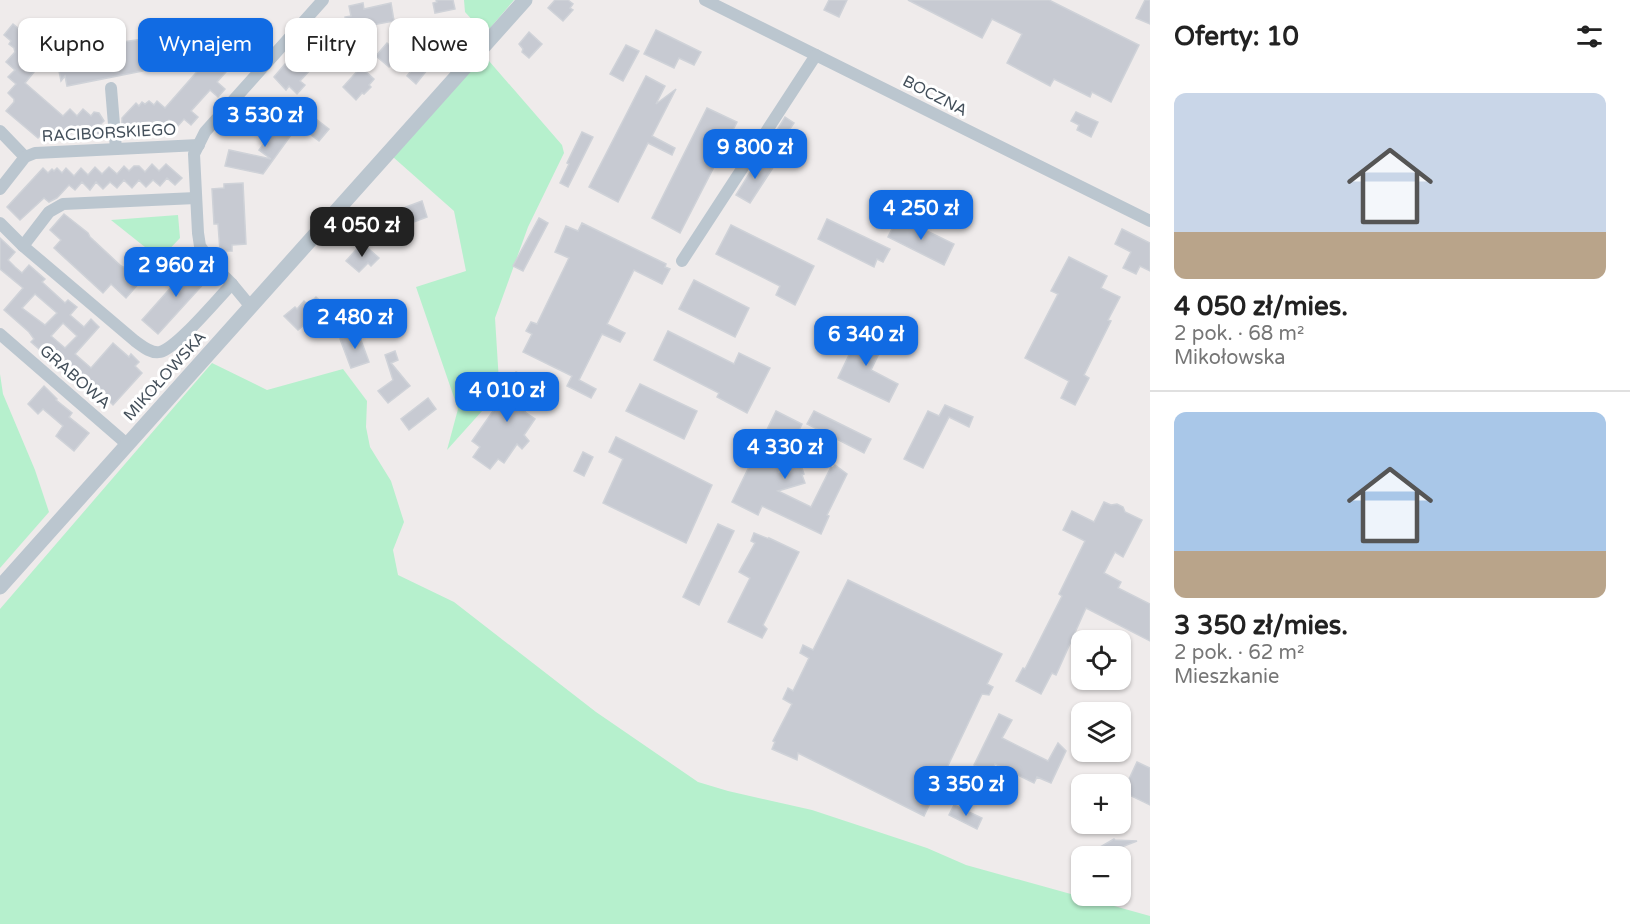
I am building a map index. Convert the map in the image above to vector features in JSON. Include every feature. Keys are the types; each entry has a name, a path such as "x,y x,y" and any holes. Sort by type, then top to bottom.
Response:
{"street":[{"path":"251,307 213,266 200,246 194,154 205,132 322,0"},
{"name":"MIKOŁOWSKA","path":"0,587 525,0"},
{"name":"BOCZNA","path":"705,0 1150,221"},
{"path":"682,261 816,55"},
{"path":"111,88 116,149"},
{"path":"0,131 25,157"},
{"name":"RACIBORSKIEGO","path":"0,189 25,157 35,153 199,145"},
{"path":"23,246 50,212 63,204 196,198"},
{"path":"0,223 23,246 135,341 150,351 159,352 173,345 232,284"},
{"name":"GRABOWA","path":"0,334 128,445"}],"green space":[{"path":"464,0 514,0 489,29 489,18 470,18 465,12"},
{"path":"489,61 562,145 564,153 528,227 495,318 499,382 491,401 447,450 458,409 416,287 466,271 454,211 393,157 468,72 489,72"},
{"path":"178,215 180,238 160,259 111,220"},
{"path":"212,363 267,390 343,369 367,401 366,427 370,447 391,481 404,522 393,550 398,575 454,602 596,712 698,782 812,810 927,848 966,865 1071,894 1071,906 1114,906 1150,916 1150,924 0,924 0,609"},
{"path":"0,374 3,394 35,470 49,512 0,568"}],"building":[{"path":"436,0 453,0 455,9 435,13 433,3 437,2"},
{"path":"555,0 568,0 573,4 570,8 573,10 563,21 548,8"},
{"path":"829,0 847,0 839,17 824,10"},
{"path":"908,0 1049,0 1139,45 1111,102 1092,92 1090,97 1054,79 1050,86 1007,63 1022,34 992,19 982,38"},
{"path":"1145,0 1150,0 1150,24 1136,18"},
{"path":"363,3 364,9 391,3 394,18 389,18 389,22 377,24 377,18 345,18 351,16 349,6"},
{"path":"13,24 18,28 18,72 34,72 25,83 63,116 70,109 77,116 83,109 91,116 94,112 99,113 104,121 99,126 103,130 96,138 92,134 89,137 80,129 77,132 74,130 67,137 60,130 53,137 46,130 38,138 6,111 14,102 8,93 16,84 8,77 15,70 6,62 15,52 9,44 11,41 4,35"},
{"path":"656,30 701,52 694,65 679,58 674,68 644,54"},
{"path":"529,32 542,44 529,58 522,52 523,49 519,44"},
{"path":"138,40 138,72 67,86 65,76 61,81 59,72 126,72 126,42"},
{"path":"387,43 389,45 389,67 377,57"},
{"path":"626,45 639,51 623,81 610,74"},
{"path":"285,64 285,72 308,72 300,81 305,85 297,94 289,86 286,90 274,77"},
{"path":"197,72 226,72 217,82 225,89 218,97 210,90 191,111 198,117 191,125 184,119 177,127 169,120 162,127 154,121 149,127 146,124 137,134 135,132 133,134 122,124 122,118 136,103 139,106 142,102 145,104 149,101 154,105 157,101 165,108"},
{"path":"356,72 366,72 374,79 369,85 371,87 356,100 343,87"},
{"path":"410,72 425,72 416,84 407,76"},
{"path":"646,76 665,86 656,104 676,89 652,136 675,148 672,155 648,143 618,202 589,187"},
{"path":"707,108 737,122 680,233 652,218"},
{"path":"1076,112 1098,122 1091,137 1077,130 1079,125 1071,121"},
{"path":"295,113 299,124 263,174 225,166 229,150 271,159 259,150 284,116"},
{"path":"785,117 794,123 785,136 790,139 784,148 771,140"},
{"path":"316,119 329,129 319,141 303,129 309,122 312,124"},
{"path":"582,132 593,137 568,187 560,183"},
{"path":"759,158 774,166 750,203 736,195"},
{"path":"152,164 159,171 166,164 182,178 175,185 167,178 160,186 153,180 146,187 139,180 132,188 124,180 117,188 110,182 103,189 96,182 90,190 82,182 75,190 69,185 57,198 49,202 44,198 20,220 7,207 43,168 48,173 57,168 62,173 66,168 74,176 81,168 88,175 95,167 102,174 109,167 117,174 124,166 129,171 134,166 139,166 145,172"},
{"path":"243,183 246,244 232,245 232,251 220,251 218,224 214,224 212,189 224,188 224,184"},
{"path":"422,201 427,217 411,223 406,207"},
{"path":"64,214 88,233 140,282 126,298 111,284 103,293 54,248 61,240 50,230"},
{"path":"898,217 954,244 944,265 888,237"},
{"path":"539,218 548,223 523,271 513,266"},
{"path":"827,219 890,249 883,262 877,259 874,267 818,239"},
{"path":"582,223 666,264 665,267 670,269 662,284 634,270 607,324 625,333 620,342 602,334 579,380 596,389 591,398 567,386 572,376 523,352 532,334 526,331 531,322 537,324 569,258 555,252 566,226 578,231"},
{"path":"731,225 814,266 795,305 776,295 780,286 716,254"},
{"path":"1122,229 1150,243 1150,271 1140,266 1136,274 1123,268 1131,252 1115,244"},
{"path":"0,238 15,252 8,260 15,267 22,273 29,265 45,279 42,282 65,303 68,300 77,307 70,315 84,327 91,319 99,327 75,354 91,368 113,343 129,357 131,354 139,362 135,366 142,373 113,405 108,400 102,403 94,396 97,392 70,368 68,370 65,366 62,369 54,362 57,357 43,345 39,349 31,342 34,339 29,332 4,310 23,288 0,269","holes":["35,294 57,313 45,325 22,308","63,323 77,336 65,348 51,336"]},
{"path":"362,243 379,258 371,266 368,263 359,272 346,261"},
{"path":"1069,257 1107,276 1101,288 1120,297 1108,320 1111,321 1084,375 1089,378 1075,405 1061,398 1069,381 1025,358 1058,294 1051,291"},
{"path":"202,264 209,273 204,279 206,281 158,334 142,320 190,266 196,272"},
{"path":"694,280 749,308 735,337 679,309"},
{"path":"316,297 326,306 298,330 284,316 295,307 297,309 304,301 308,305"},
{"path":"850,322 863,328 860,334 883,345 871,370 898,384 889,402 838,378 856,335 847,330"},
{"path":"668,331 734,364 739,353 770,368 747,413 717,397 719,393 654,360"},
{"path":"358,332 369,362 351,368 340,339"},
{"path":"395,351 398,360 391,363 410,386 388,403 378,391 393,380 385,355"},
{"path":"516,372 540,384 525,412 535,419 524,435 529,441 522,449 517,444 504,463 498,459 490,469 473,457 480,447 472,441 505,394"},
{"path":"640,384 697,411 684,439 626,411"},
{"path":"44,386 72,413 69,417 89,433 74,451 56,436 63,426 43,409 38,414 28,404"},
{"path":"428,398 436,409 409,430 401,419"},
{"path":"945,405 973,417 969,427 949,417 923,468 904,459 928,411 939,416"},
{"path":"776,411 802,424 779,472 801,465 805,483 778,491 811,507 831,467 835,465 847,474 827,515 829,516 821,534 762,506 758,515 732,502"},
{"path":"814,411 871,439 864,453 807,424"},
{"path":"616,437 712,485 686,543 603,503 623,459 609,452"},
{"path":"583,452 593,457 584,476 574,471"},
{"path":"1104,502 1111,505 1117,504 1123,507 1125,512 1142,520 1123,557 1115,552 1104,573 1121,582 1118,588 1150,604 1150,641 1086,608 1076,630 1071,630 1071,642 1056,675 1052,673 1041,694 1016,681 1023,668 1025,669 1062,596 1059,594 1085,541 1063,530 1072,511 1094,522"},
{"path":"718,524 734,531 699,605 683,597"},
{"path":"754,533 799,552 763,625 767,629 762,638 728,622 750,578 739,572 755,543 751,541"},
{"path":"848,580 1002,654 987,684 993,687 989,695 982,694 924,816 798,753 797,760 772,749 775,742 773,741 792,704 783,699 788,688 793,691 809,658 800,653 803,645 813,650"},
{"path":"999,714 1012,720 1002,738 1048,761 1058,743 1066,751 1051,783 1037,777 1034,783 995,764 991,774 974,765"},
{"path":"1137,762 1150,768 1150,805 1131,796 1131,775"},
{"path":"954,805 982,818 977,829 949,815"},
{"path":"1114,839 1137,841 1124,846 1102,846"}]}
